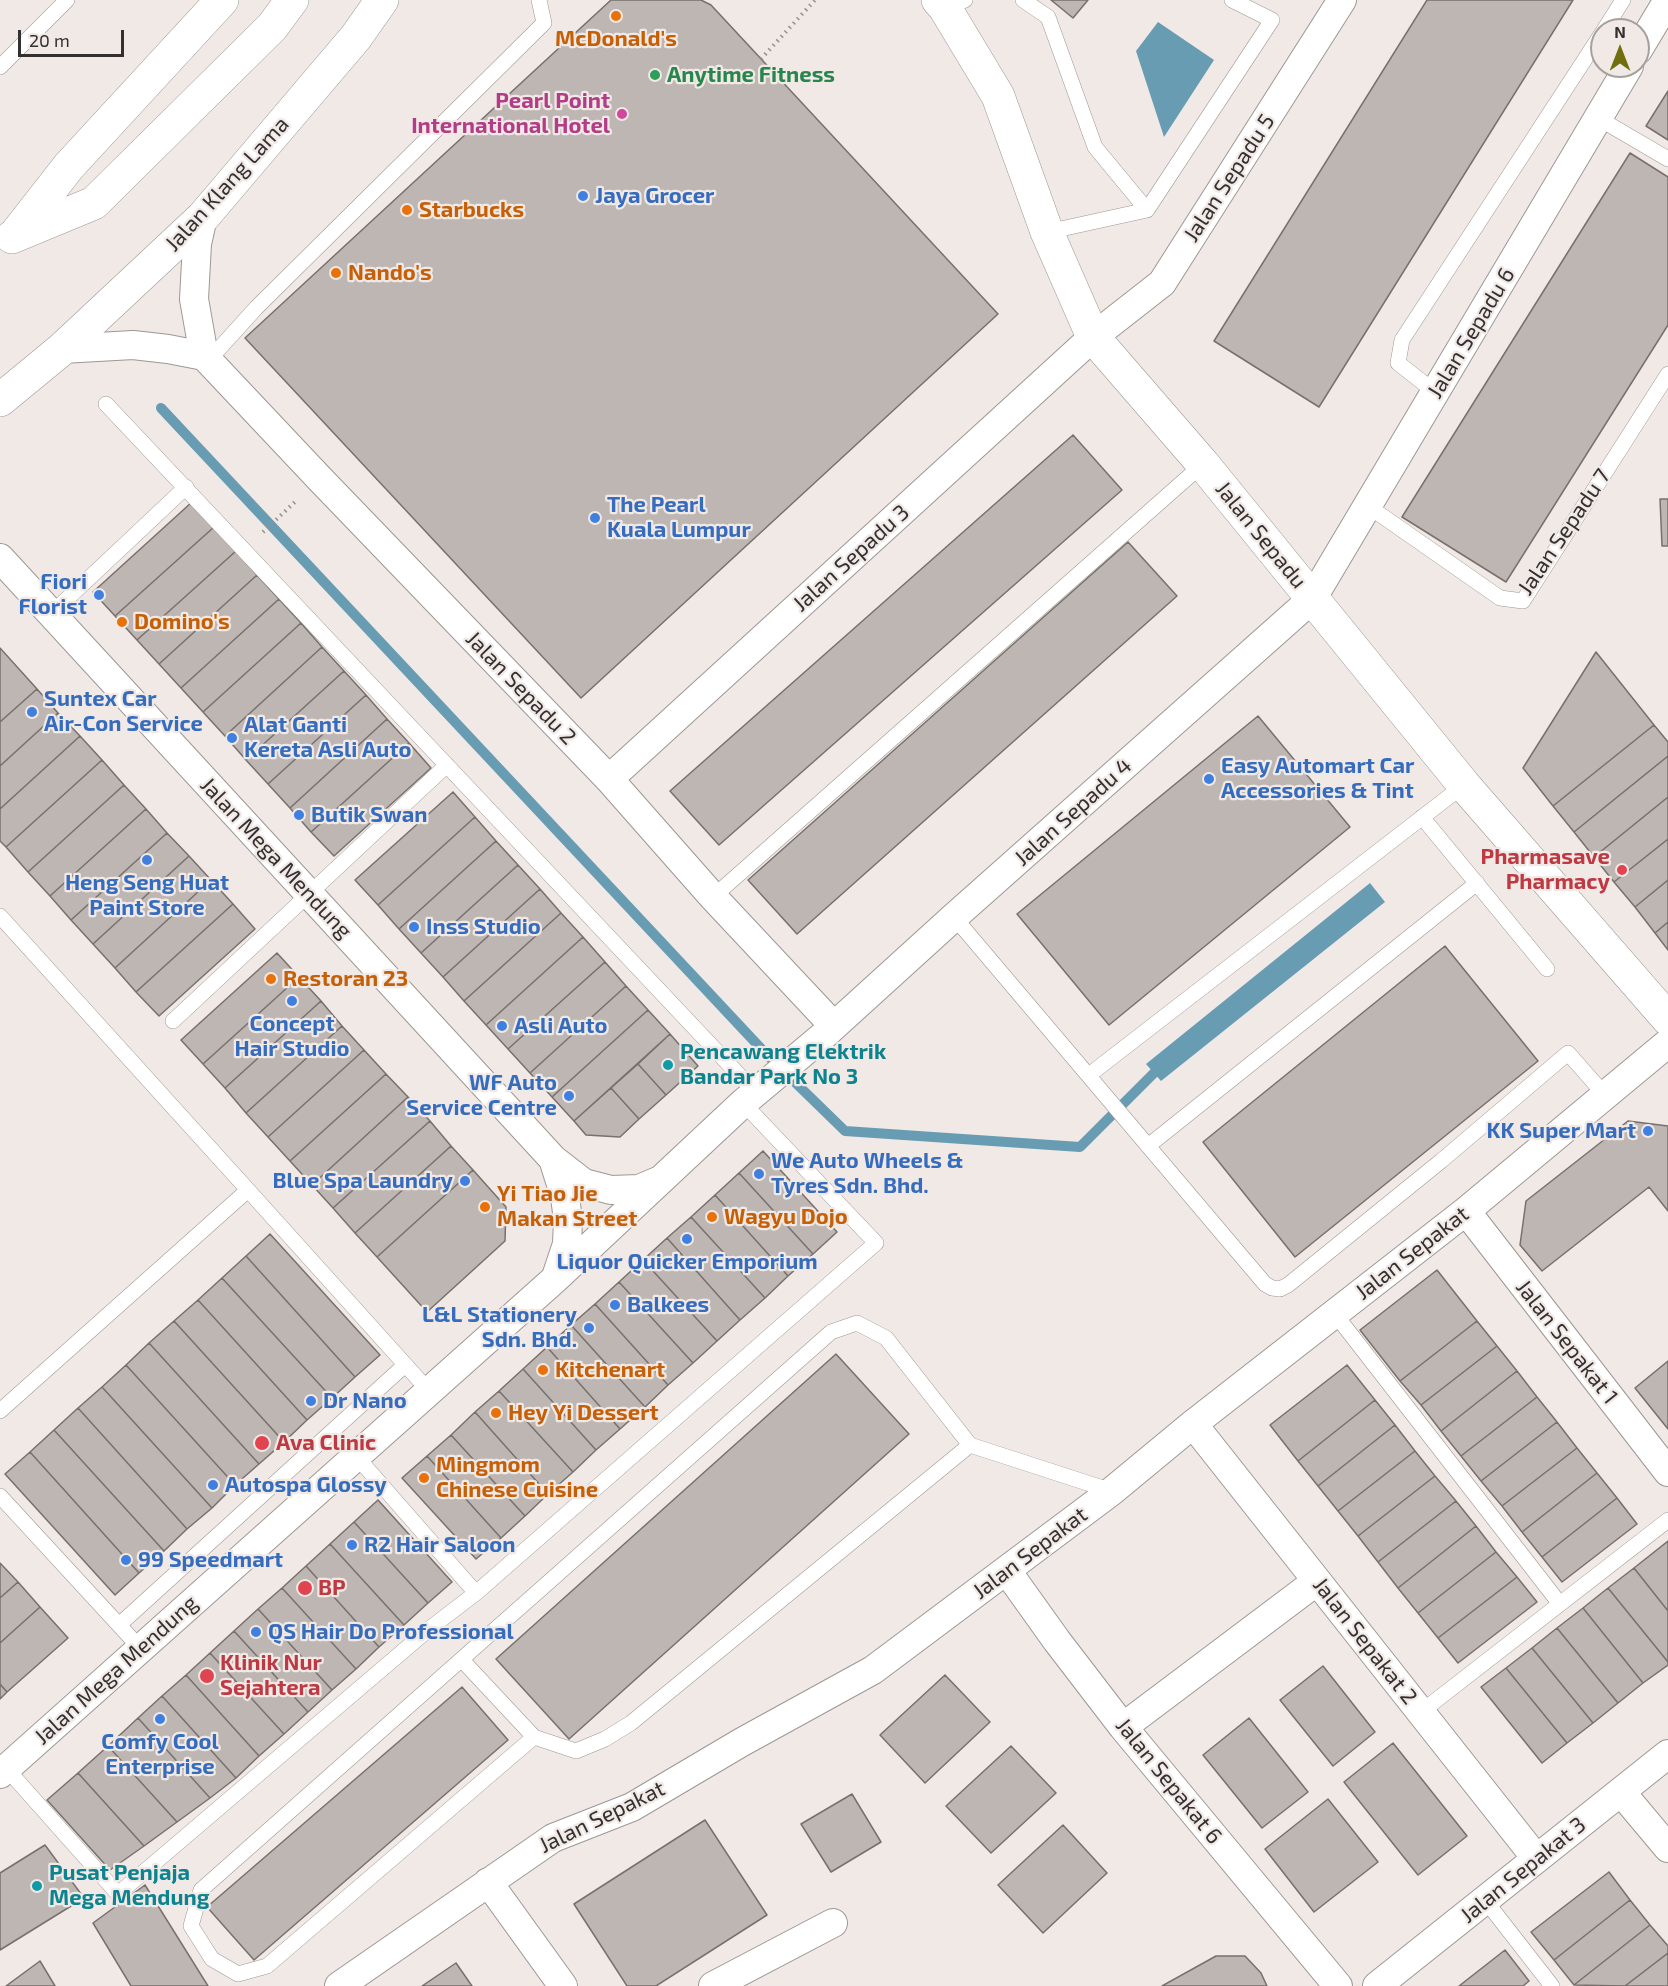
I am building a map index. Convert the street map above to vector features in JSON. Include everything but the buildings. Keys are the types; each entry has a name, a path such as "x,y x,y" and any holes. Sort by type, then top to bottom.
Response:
{"street":[{"path":"6,242 69,166 222,0"},
{"path":"6,242 94,203 272,27 292,0"},
{"name":"Jalan Klang Lama","path":"0,400 62,349 203,217 356,37 382,0"},
{"name":"Jalan Sepadu 5","path":"1093,337 1162,283 1342,0"},
{"path":"1650,30 1668,0"},
{"name":"Jalan Sepadu","path":"950,3 998,96 1047,232 1093,337 1203,464 1464,785 1668,1019"},
{"name":"Jalan Sepadu 6","path":"1312,599 1622,78"},
{"path":"62,349 133,345 168,349 206,358 194,299 197,244 203,217"},
{"name":"Jalan Sepadu 3","path":"609,779 1093,337"},
{"name":"Jalan Sepadu 2","path":"206,358 320,480 609,779 828,1031"},
{"name":"Jalan Mega Mendung","path":"0,558 552,1159 584,1183 611,1190 639,1189 662,1179"},
{"path":"0,590 42,604"},
{"name":"Jalan Sepadu 4","path":"828,1031 1312,599"},
{"name":"Jalan Mega Mendung","path":"3,1771 555,1279 756,1092 828,1031"},
{"name":"Jalan Sepakat","path":"339,1986 552,1838 632,1807 742,1742 873,1670 1112,1491 1192,1424 1466,1211 1668,1043"},
{"name":"Jalan Mega Mendung","path":"552,1159 565,1197 568,1220 567,1244 555,1279"},
{"name":"Jalan Sepakat 1","path":"1466,1211 1668,1472"},
{"name":"Jalan Sepakat 2","path":"1192,1424 1536,1858"},
{"name":"Jalan Sepakat 6","path":"1007,1571 1123,1727 1338,1986"},
{"path":"1123,1727 1317,1581"},
{"name":"Jalan Sepakat 3","path":"1377,1986 1668,1754"},
{"path":"1621,1792 1668,1848"},
{"path":"488,1882 563,1986"},
{"path":"713,1986 833,1923"}],"lane":[{"path":"0,67 67,0"},
{"path":"206,358 544,23 539,0"},
{"path":"1023,0 1048,17 1095,147 1147,210"},
{"path":"1047,232 1147,210 1272,20 1232,0"},
{"path":"1611,18 1623,0"},
{"path":"1435,393 1398,363 1402,340 1590,51"},
{"path":"1598,118 1668,159"},
{"name":"Jalan Sepadu 7","path":"1368,506 1500,598 1523,601 1668,374"},
{"path":"3,1771 118,1894 429,1629 476,1593 876,1242 756,1092 106,404"},
{"path":"713,897 1203,464"},
{"path":"42,604 186,487"},
{"path":"172,1021 447,765"},
{"path":"1089,1075 1464,785"},
{"path":"1422,818 1547,969"},
{"path":"1148,1146 1477,883"},
{"path":"0,916 429,1391"},
{"path":"954,917 1265,1284 1272,1288 1280,1289 1288,1286 1568,1053 1605,1095"},
{"path":"0,1412 248,1190"},
{"path":"1335,1314 1560,1604"},
{"path":"534,1737 267,1966 238,1974 212,1959 191,1926 201,1890 831,1332 857,1323 886,1338 970,1445 1112,1491"},
{"path":"119,1625 405,1365"},
{"path":"462,1660 534,1737 576,1751 605,1739 631,1723 970,1445"},
{"path":"356,1456 476,1593"},
{"path":"0,1496 141,1649"},
{"path":"1421,1712 1668,1520"},
{"path":"1485,1900 1552,1986"}],"path":[{"path":"760,59 815,0"},
{"path":"259,536 284,512"}],"water":[{"path":"1158,22 1214,60 1164,137 1136,51"},
{"path":"1370,883 1385,902 1161,1081 1146,1064"}],"waterway":[{"path":"161,408 769,1057 845,1131 1080,1147 1164,1063"}],"place":[{"name":"McDonald's","path":"616,16"},
{"name":"Anytime Fitness","path":"655,75"},
{"name":"Pearl Point International Hotel","path":"622,114"},
{"name":"Jaya Grocer","path":"583,196"},
{"name":"Starbucks","path":"407,210"},
{"name":"Nando's","path":"336,273"},
{"name":"The Pearl Kuala Lumpur","path":"595,518"},
{"name":"Fiori Florist","path":"99,595"},
{"name":"Domino's","path":"122,622"},
{"name":"Suntex Car Air-Con Service","path":"32,712"},
{"name":"Alat Ganti Kereta Asli Auto","path":"232,738"},
{"name":"Easy Automart Car Accessories & Tint","path":"1209,779"},
{"name":"Butik Swan","path":"299,815"},
{"name":"Heng Seng Huat Paint Store","path":"147,860"},
{"name":"Pharmasave Pharmacy","path":"1622,870"},
{"name":"Inss Studio","path":"414,927"},
{"name":"Restoran 23","path":"271,979"},
{"name":"Concept Hair Studio","path":"292,1001"},
{"name":"Asli Auto","path":"502,1026"},
{"name":"Pencawang Elektrik Bandar Park No 3","path":"668,1065"},
{"name":"WF Auto Service Centre","path":"569,1096"},
{"name":"KK Super Mart","path":"1648,1131"},
{"name":"We Auto Wheels & Tyres Sdn. Bhd.","path":"759,1174"},
{"name":"Blue Spa Laundry","path":"465,1181"},
{"name":"Yi Tiao Jie Makan Street","path":"485,1207"},
{"name":"Wagyu Dojo","path":"712,1217"},
{"name":"Liquor Quicker Emporium","path":"687,1239"},
{"name":"Balkees","path":"615,1305"},
{"name":"L&L Stationery Sdn. Bhd.","path":"589,1328"},
{"name":"Kitchenart","path":"543,1370"},
{"name":"Dr Nano","path":"311,1401"},
{"name":"Hey Yi Dessert","path":"496,1413"},
{"name":"Ava Clinic","path":"262,1443"},
{"name":"Mingmom Chinese Cuisine","path":"424,1478"},
{"name":"Autospa Glossy","path":"213,1485"},
{"name":"R2 Hair Saloon","path":"352,1545"},
{"name":"99 Speedmart","path":"126,1560"},
{"name":"BP","path":"305,1588"},
{"name":"QS Hair Do Professional","path":"256,1632"},
{"name":"Klinik Nur Sejahtera","path":"207,1676"},
{"name":"Comfy Cool Enterprise","path":"160,1719"},
{"name":"Pusat Penjaja Mega Mendung","path":"37,1886"}]}
